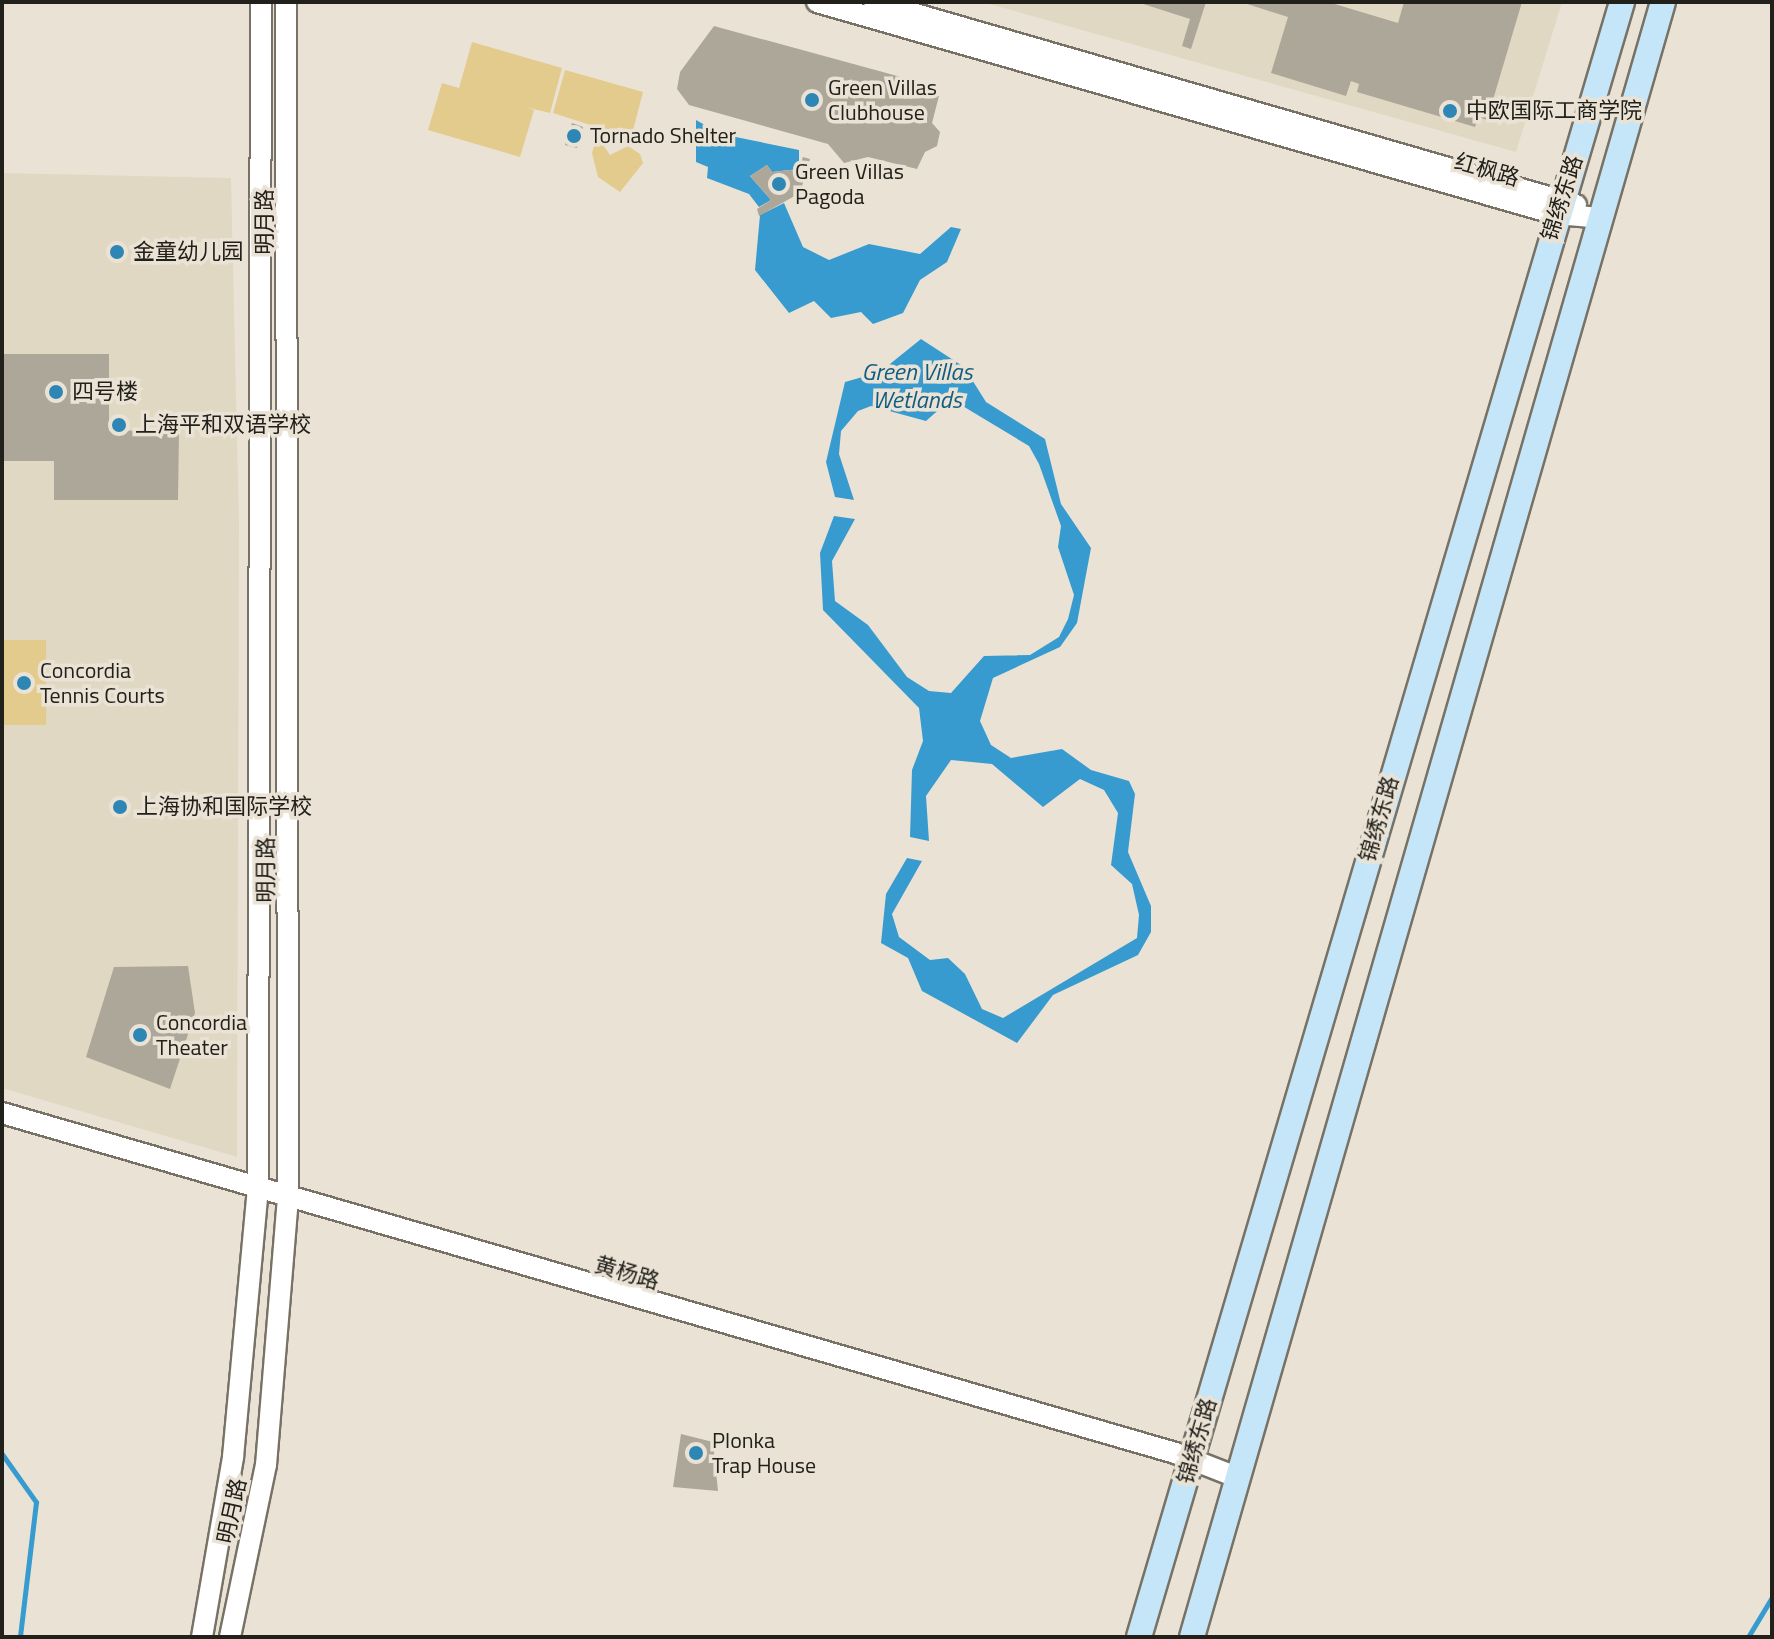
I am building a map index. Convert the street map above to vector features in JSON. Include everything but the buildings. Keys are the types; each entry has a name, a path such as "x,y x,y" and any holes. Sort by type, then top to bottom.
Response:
{"main road":[{"name":"锦绣东路","path":"1139,1637 1622,2"},
{"name":"锦绣东路","path":"1192,1637 1663,2"}],"street":[{"name":"明月路","path":"202,1637 233,1457 258,1188 261,2"},
{"name":"明月路","path":"230,1637 266,1465 288,1197 286,2"},
{"name":"红枫路","path":"817,2 1560,206"},
{"name":"红枫路","path":"874,2 1601,218"},
{"name":"黄杨路","path":"2,1113 288,1197 760,1346 1192,1458 1239,1478"}],"shaded area":[{"name":"中欧国际工商学院","path":"982,2 1562,2 1516,152"},
{"path":"472,42 562,68 550,113 525,107 534,110 520,157 428,130 442,83 459,88"},
{"path":"565,70 643,92 631,138 553,113"},
{"path":"597,136 610,155 628,146 640,154 643,163 620,192 598,177 592,153"},
{"name":"上海协和国际学校","path":"2,173 231,178 239,523 237,1157 2,1088"},
{"name":"Concordia Tennis Courts","path":"2,640 46,640 46,725 2,725"}],"water":[{"path":"696,120 721,134 799,150 799,169 772,172 767,165 750,176 771,200 759,207 749,194 707,178 708,167 696,162"},
{"path":"784,203 803,247 829,260 869,244 920,254 951,227 961,229 947,262 920,280 903,313 873,324 861,312 831,318 814,301 789,313 755,270 760,215"},
{"name":"Green Villas Wetlands","path":"921,339 964,367 986,402 1045,439 1061,504 1091,548 1077,623 1060,647 993,678 980,721 991,745 1011,758 1062,749 1091,770 1129,781 1135,794 1128,852 1151,906 1151,932 1138,955 1053,995 1017,1043 922,991 908,958 881,943 886,894 907,858 922,861 892,914 899,937 930,960 948,958 965,974 982,1009 1003,1018 1137,938 1139,915 1132,884 1111,865 1118,813 1104,790 1080,779 1043,807 992,764 951,760 926,796 929,841 910,837 912,770 923,741 919,708 823,610 820,553 834,516 855,519 832,561 835,601 868,625 907,677 929,691 951,693 984,656 1030,655 1059,637 1068,619 1074,595 1058,547 1061,526 1039,464 1029,446 961,405 943,406 926,421 871,406 858,411 841,431 839,454 854,500 835,497 826,462 845,382 880,372"}],"waterway":[{"path":"2,1454 36,1502 20,1637"},
{"path":"1748,1637 1772,1597"}],"place":[{"name":"Green Villas Clubhouse","path":"812,100"},
{"name":"中欧国际工商学院","path":"1450,111"},
{"name":"Tornado Shelter","path":"574,136"},
{"name":"Green Villas Pagoda","path":"779,184"},
{"name":"金童幼儿园","path":"117,252"},
{"name":"四号楼","path":"56,392"},
{"name":"上海平和双语学校","path":"119,425"},
{"name":"Concordia Tennis Courts","path":"24,683"},
{"name":"上海协和国际学校","path":"120,807"},
{"name":"Concordia Theater","path":"140,1035"},
{"name":"Plonka Trap House","path":"696,1453"}]}
